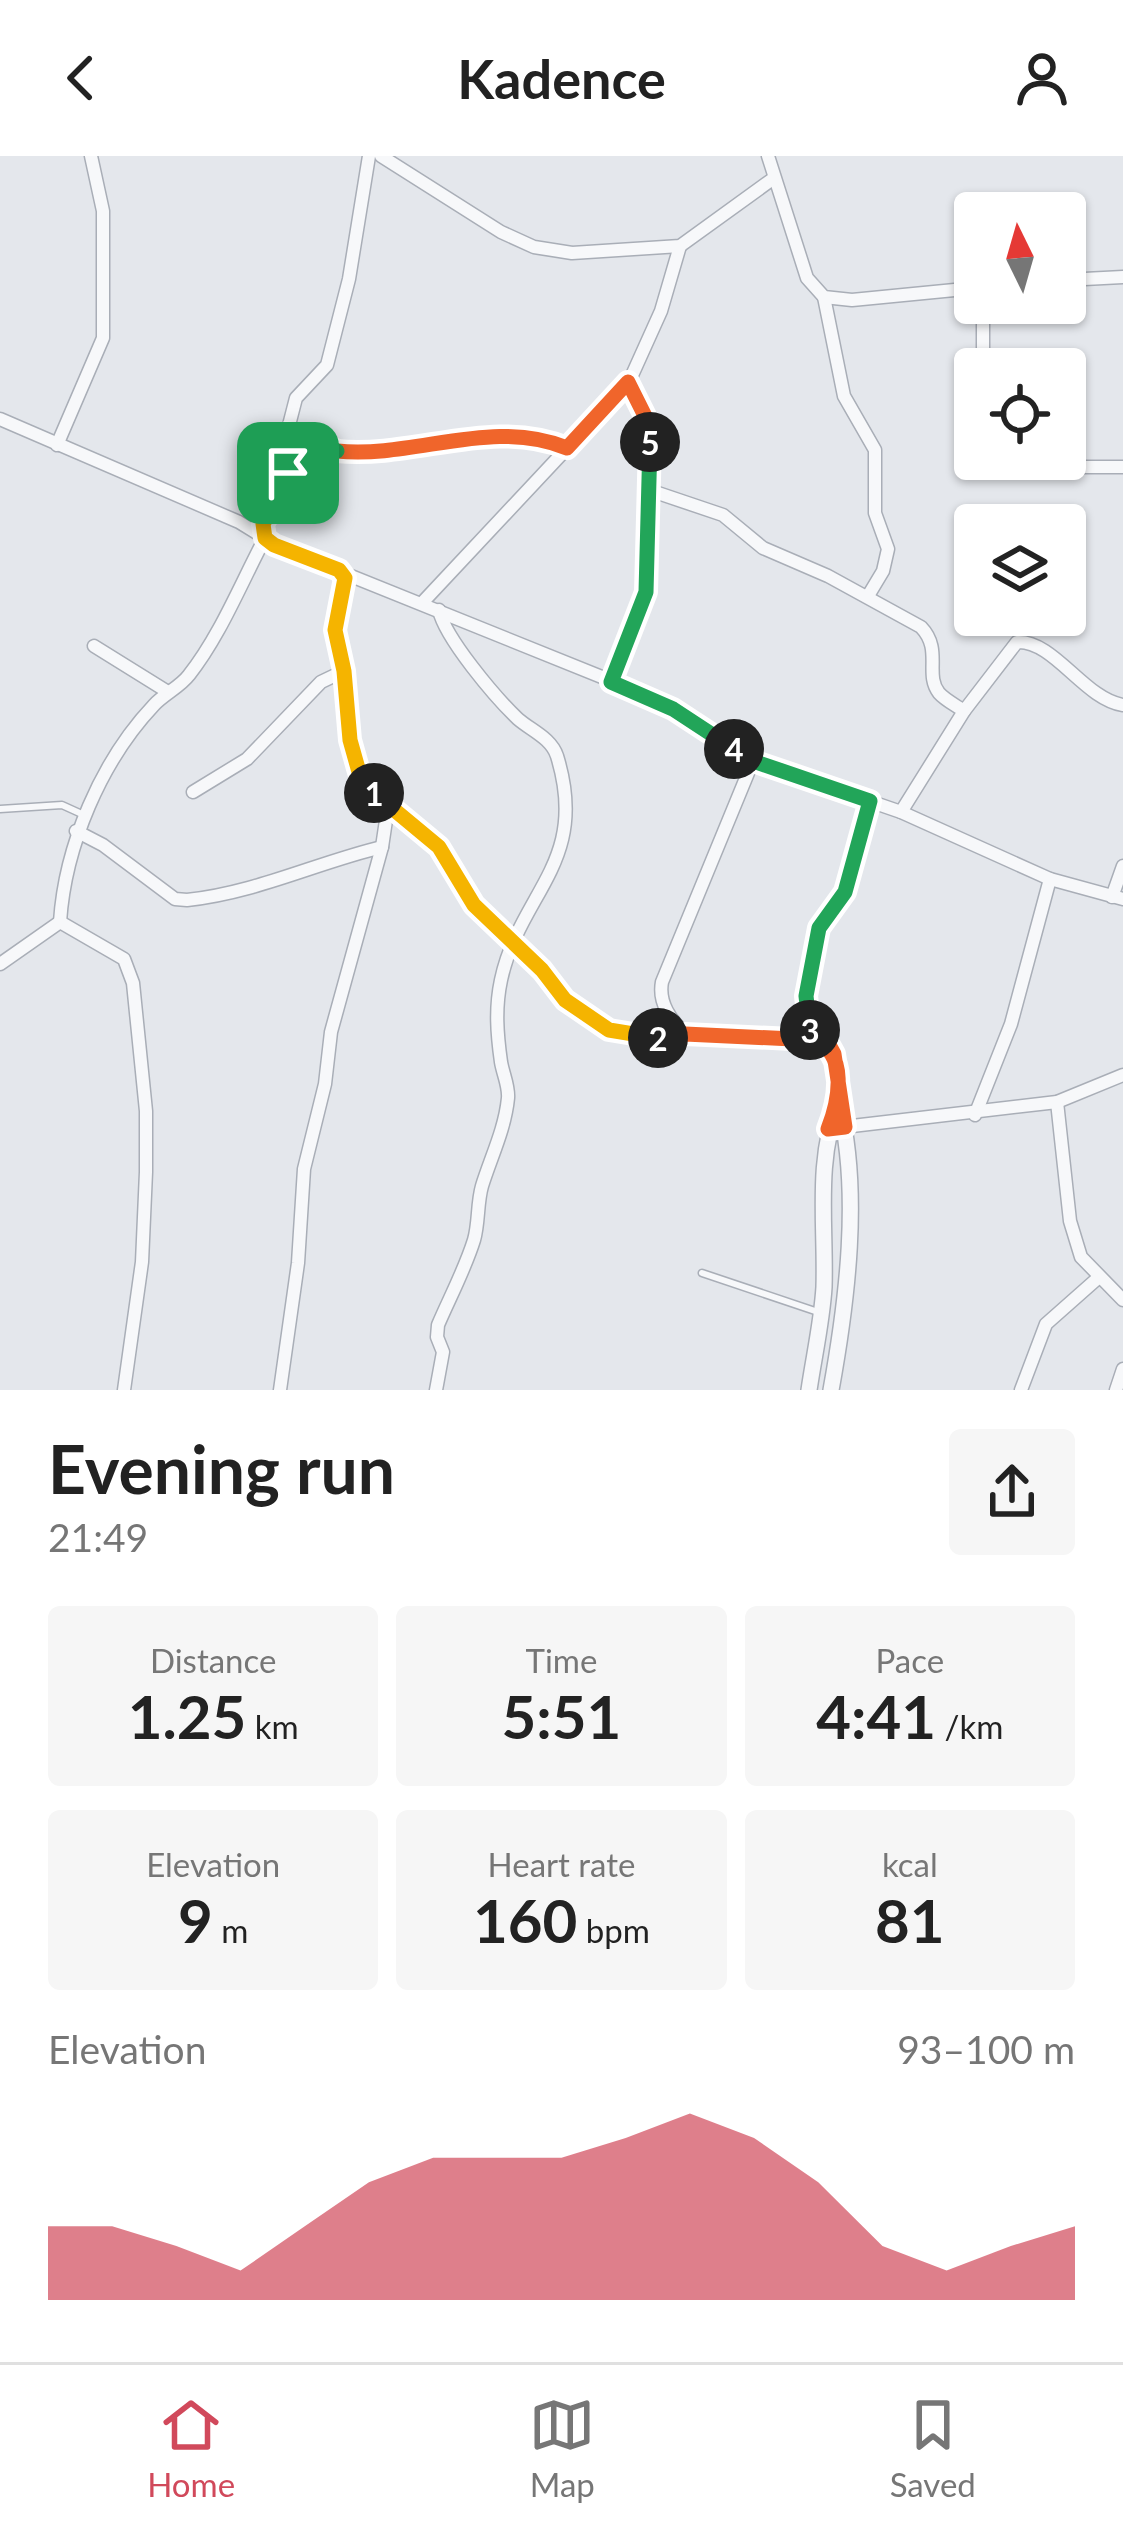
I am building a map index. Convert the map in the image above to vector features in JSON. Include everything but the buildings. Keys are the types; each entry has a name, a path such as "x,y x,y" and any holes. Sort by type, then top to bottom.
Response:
{"street":[{"path":"57,445 103,338 103,212 92,156"},
{"path":"60,922 62,892 84,815 130,736 186,680 208,646 265,538 263,524 288,486 287,433 296,398 327,365 353,260 369,156"},
{"path":"381,156 484,222 534,247 572,253 680,246 774,178"},
{"path":"768,156 807,278 824,297 844,396 874,451 875,514 888,549 883,572 868,596"},
{"path":"422,603 628,382 662,311 680,246"},
{"path":"1086,279 1123,277"},
{"path":"824,297 852,300 954,290"},
{"path":"611,682 646,592 650,426 628,382"},
{"path":"0,419 222,514 274,545 673,709 753,761 901,812 1050,879 1118,898 1123,866"},
{"path":"287,433 348,452 502,435 542,438 567,448"},
{"path":"1086,466 1123,466"},
{"path":"649,490 723,515 764,548 868,596 930,637 940,694 964,711"},
{"path":"339,570 345,586 335,630 352,756 371,789 439,847 474,905 513,940 565,1000 609,1030 662,1039 685,1034 813,1040 829,1045 839,1101 809,1390"},
{"path":"436,1390 443,1352 438,1325 474,1238 480,1191 508,1099 495,1010 513,940 554,871 566,812 557,754 548,740 498,700 444,631 439,610"},
{"path":"901,812 964,711 1009,650 1022,640 1039,647 1108,700 1123,705"},
{"path":"94,646 169,692"},
{"path":"194,793 247,759 321,682 344,671"},
{"path":"685,1034 667,1012 660,989 753,761"},
{"path":"813,1040 806,996 819,928 845,892 870,801"},
{"path":"280,1390 298,1263 304,1169 326,1084 331,1032 382,848 388,807"},
{"path":"76,831 104,844 175,899 187,900 262,885 382,848"},
{"path":"974,1115 1011,1024 1050,879"},
{"path":"0,964 60,922"},
{"path":"60,922 124,959 133,983 146,1112 146,1172 142,1262 124,1390"},
{"path":"836,1128 1057,1102 1123,1075"},
{"path":"1057,1102 1070,1220 1081,1257 1123,1300"},
{"path":"831,1390 848,1248 836,1128"},
{"path":"1021,1390 1046,1324 1098,1278"},
{"path":"1116,1390 1123,1369"}],"lane":[{"path":"0,808 62,806 84,815"},
{"path":"702,1273 820,1312"}],"route":[{"path":"288,473 280,503 263,524 265,538 339,570 345,578 335,630 352,756 371,789 439,847 474,905 584,1016 609,1030 662,1039 685,1034 813,1040 829,1045 839,1101 828,1129 845,1127 834,1054 829,1045 813,1040 806,996 819,928 845,892 870,801 753,761 673,709 611,682 638,618 648,574 645,529 650,426 628,382 567,448 542,438 502,435 348,452 287,433 288,473"}]}
